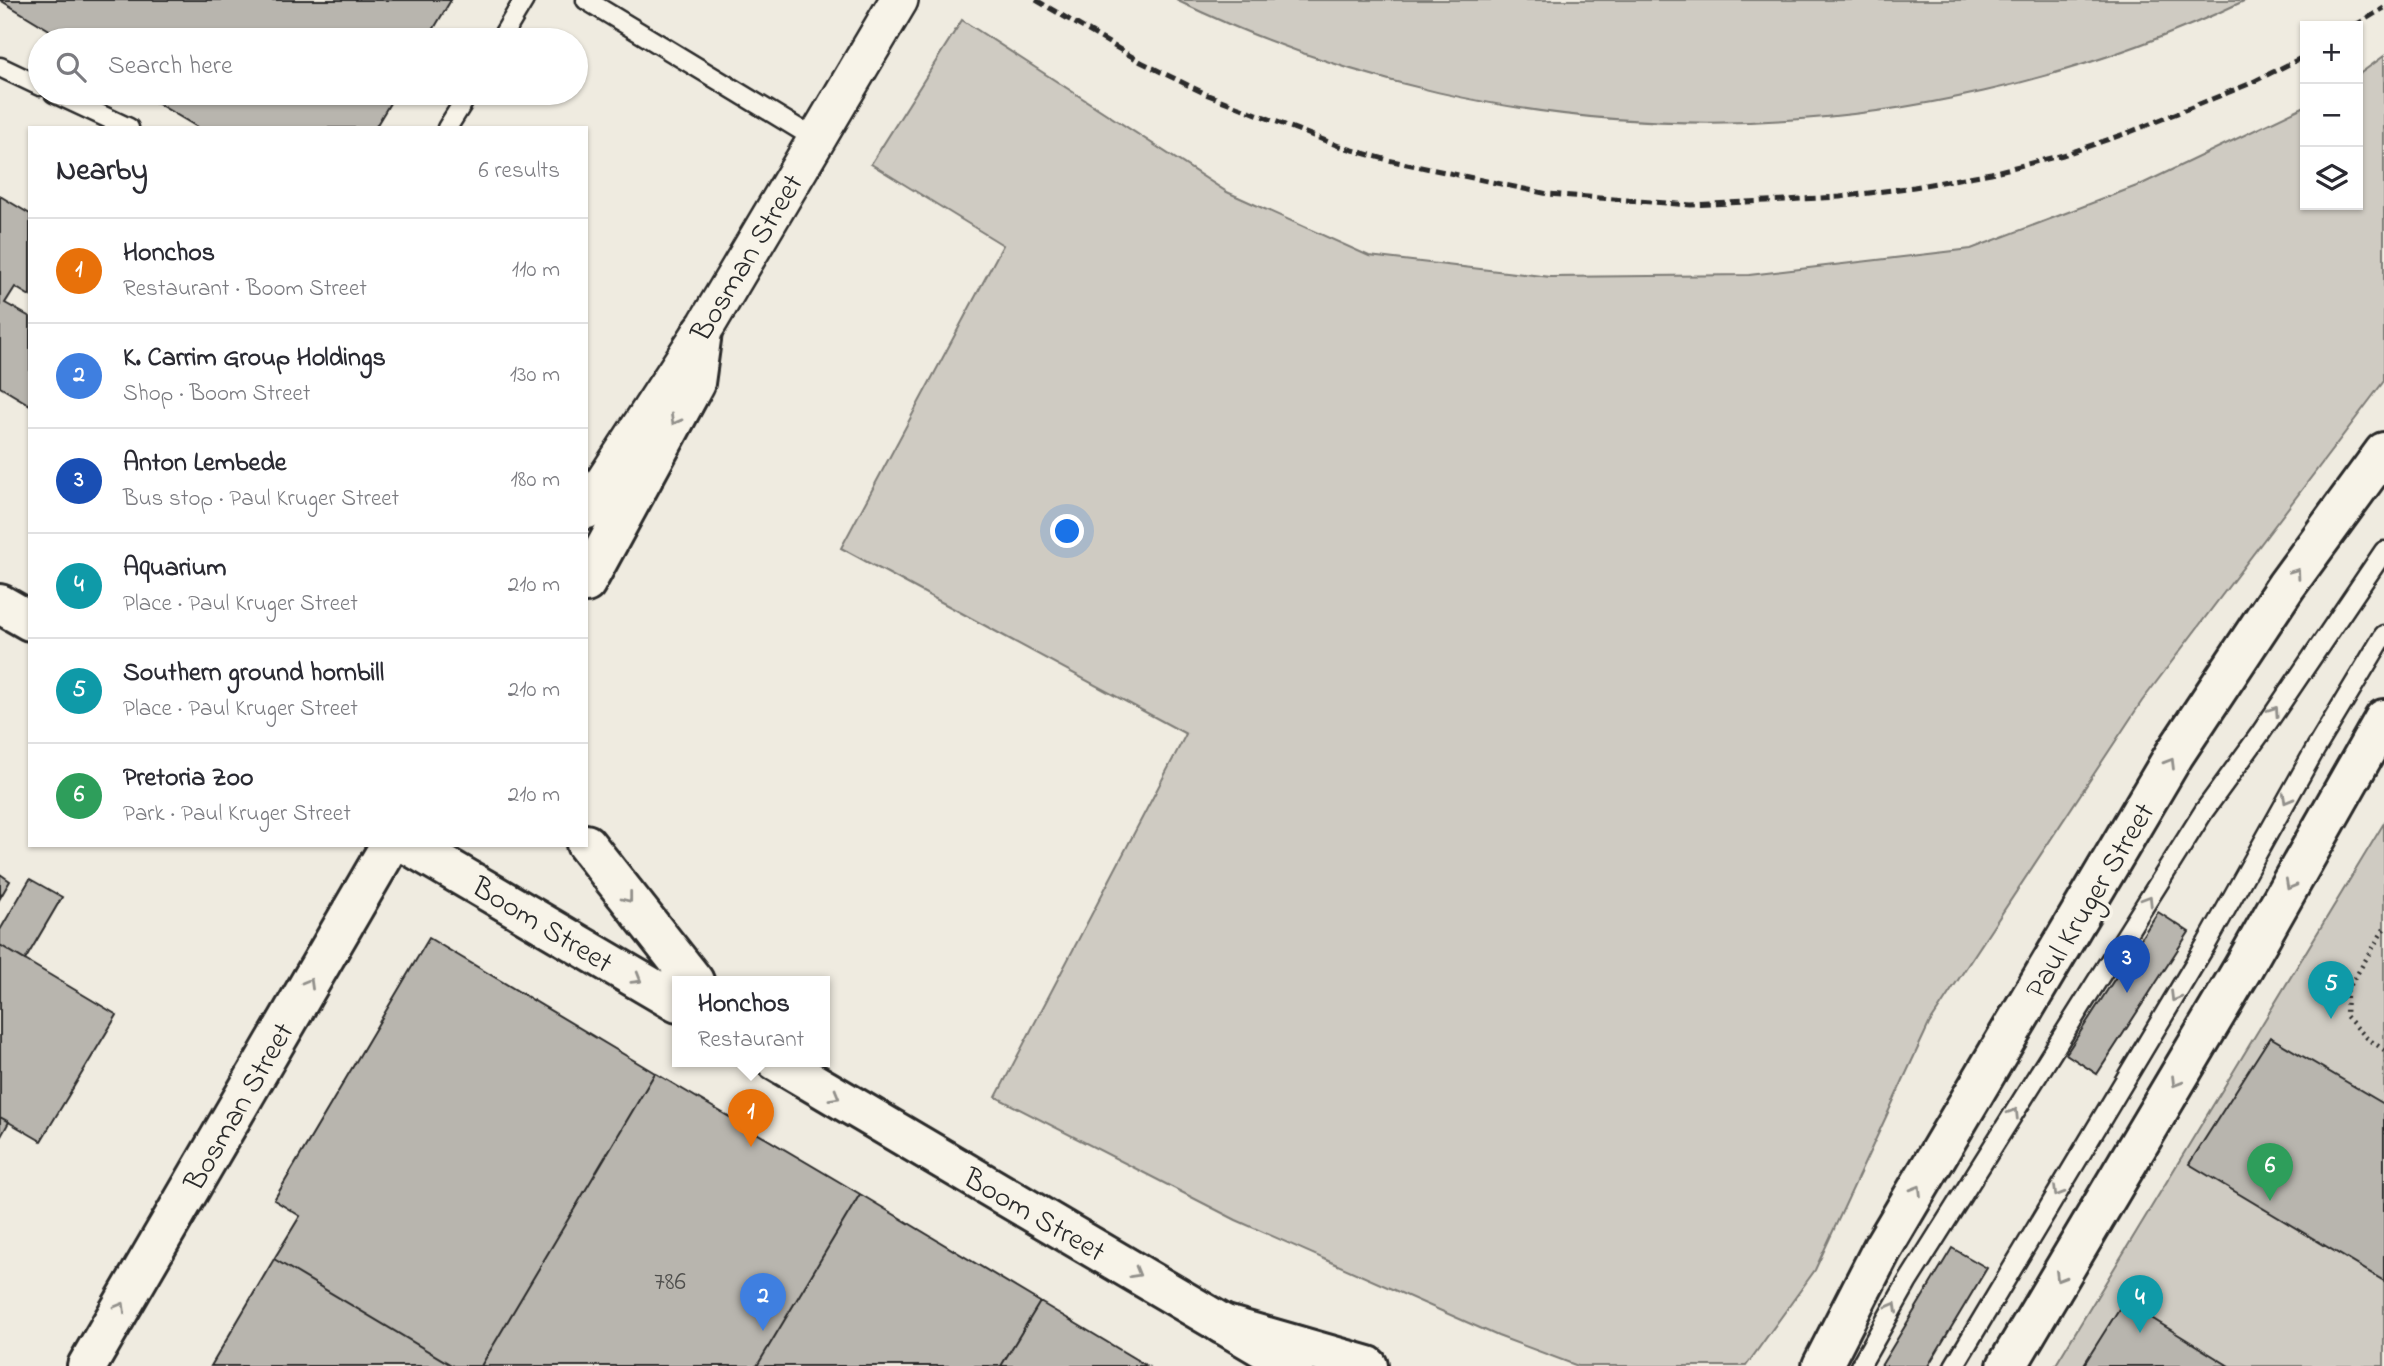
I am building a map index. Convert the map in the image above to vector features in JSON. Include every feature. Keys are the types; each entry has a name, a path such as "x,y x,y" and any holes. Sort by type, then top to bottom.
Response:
{"main road":[{"path":"588,579 695,383 702,332"},
{"name":"Paul Kruger Street","path":"1822,1366 1882,1249 2175,755 2286,586 2384,452"},
{"path":"0,604 28,620"},
{"path":"2007,1366 2243,968 2384,719"},
{"name":"Bosman Street","path":"87,1366 389,847"},
{"name":"Boom Street","path":"412,847 672,1000"},
{"path":"588,847 690,976"},
{"name":"Boom Street","path":"786,1067 1294,1366"},
{"path":"1799,1366 1882,1249"},
{"path":"1222,1324 1368,1366"}],"street":[{"name":"Bosman Street","path":"588,507 702,332 899,0"}],"lane":[{"path":"507,28 524,0"},
{"path":"586,0 817,140"},
{"path":"0,67 28,80"},
{"path":"80,105 125,126"},
{"path":"448,126 461,105"},
{"name":"Paul Kruger Street","path":"1860,1366 1907,1283 2204,811 2260,734 2384,551"},
{"path":"1954,1366 2207,943 2316,748 2384,635"}],"path":[{"path":"2384,929 2347,991 2346,1016 2367,1038 2384,1050"}],"shaded area":[{"path":"1176,0 2246,0 2117,53 1983,92 1848,115 1711,123 1574,115 1439,92 1305,54"},
{"path":"962,20 1227,192 1369,256 1550,277 1749,275 1971,249 2142,184 2300,108 2300,210 2363,210 2363,71 2384,56 2384,381 2142,701 1929,1024 1815,1270 1746,1366 1578,1366 1498,1336 1236,1220 996,1097 1186,734 841,548 1003,245 871,164"},
{"path":"2384,823 2384,1366 2055,1366"}],"building":[{"path":"0,0 451,0 434,28 46,28"},
{"path":"160,105 389,105 376,126 196,126"},
{"path":"0,196 28,213 28,295 15,287 5,303 28,316 28,404 0,387"},
{"path":"0,874 10,881 0,898"},
{"path":"30,879 62,897 25,960 0,945 0,930"},
{"path":"2158,912 2189,932 2097,1074 2066,1054"},
{"path":"429,938 655,1073 481,1366 453,1366 274,1259 300,1216 274,1200"},
{"path":"0,945 117,1015 41,1141 0,1117"},
{"path":"2270,1037 2384,1104 2384,1281 2189,1164"},
{"path":"655,1073 860,1194 757,1366 481,1366"},
{"path":"0,1117 9,1122 0,1138"},
{"path":"860,1194 1040,1302 1001,1366 757,1366"},
{"path":"1952,1248 1987,1268 1928,1366 1881,1366"},
{"path":"274,1259 453,1366 211,1366"},
{"path":"2124,1301 2229,1366 2083,1366"},
{"path":"1040,1302 1147,1366 1001,1366"}],"railway":[{"path":"1036,0 1141,62 1208,95 1339,146 1388,160 1548,194 1691,205 1840,197 1991,173 2063,155 2130,132 2249,84 2300,58"},
{"path":"2362,21 2384,8"}],"place":[{"name":"Anton Lembede","path":"2127,993"},
{"name":"Southern ground hornbill","path":"2331,1019"},
{"name":"Honchos","path":"751,1147"},
{"name":"Pretoria Zoo","path":"2270,1201"},
{"name":"K. Carrim Group Holdings","path":"763,1331"},
{"name":"Aquarium","path":"2140,1333"}]}
